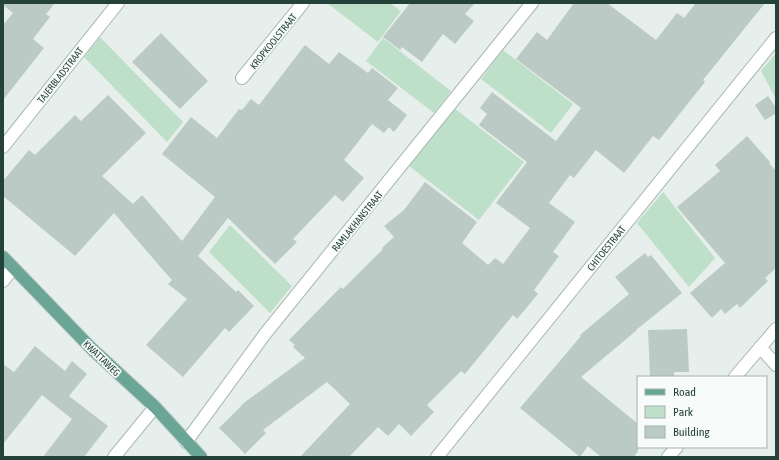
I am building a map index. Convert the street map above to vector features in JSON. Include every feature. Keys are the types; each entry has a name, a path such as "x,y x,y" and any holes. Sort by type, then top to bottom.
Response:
{"main road":[{"name":"KWATTAWEG","path":"3,257 92,349 155,407 201,457"}],"street":[{"name":"TAJERBLADSTRAAT","path":"3,148 118,3"},
{"name":"KROPKOOLSTRAAT","path":"242,78 303,3"},
{"name":"RAMLAKHANSTRAAT","path":"186,442 266,334 532,3"},
{"name":"CHITOESTRAAT","path":"437,457 776,38"},
{"path":"3,280 13,268"},
{"path":"736,376 776,329"},
{"path":"760,347 776,365"},
{"path":"114,457 155,407"},
{"path":"668,457 676,448"}],"green space":[{"path":"327,3 390,3 401,11 378,42"},
{"path":"100,37 183,122 167,142 84,57"},
{"path":"383,38 451,91 434,113 366,61"},
{"path":"503,50 573,104 551,133 481,79"},
{"path":"776,53 776,99 761,71"},
{"path":"454,108 524,162 479,220 409,166"},
{"path":"663,192 715,258 689,287 637,223"},
{"path":"230,225 292,286 270,313 209,252"}],"building":[{"path":"3,3 55,3 46,14 50,17 33,39 44,48 3,100 3,25 13,13 3,5"},
{"path":"410,3 475,3 465,14 474,21 455,44 443,34 422,62 402,47 400,50 383,37"},
{"path":"574,3 607,3 656,40 677,13 684,18 696,3 765,3 703,80 705,82 659,140 653,136 624,173 596,150 574,178 570,175 549,203 575,222 553,252 559,256 534,290 538,294 517,319 513,315 465,374 461,371 427,405 434,412 411,436 399,424 388,436 378,427 349,457 300,457 350,404 327,382 263,430 266,433 245,454 219,428 245,402 305,358 293,347 295,345 289,340 341,287 343,289 394,237 384,226 404,210 425,182 477,222 462,243 488,265 495,258 503,264 530,228 496,203 527,162 479,125 487,114 480,108 492,92 556,141 581,108 516,59 537,32 547,40"},
{"path":"161,33 208,81 180,109 132,62"},
{"path":"305,45 329,64 339,52 368,73 372,68 398,88 388,100 407,115 394,132 389,127 384,133 372,124 344,160 364,178 343,202 335,195 293,239 297,242 275,264 228,218 198,256 236,292 238,290 254,306 229,332 225,328 183,377 146,345 187,299 168,284 172,280 114,213 75,256 3,196 3,181 29,150 35,155 75,115 81,121 108,95 146,133 102,176 133,204 142,195 182,241 215,197 162,154 191,117 217,138 239,109 242,110 251,99 259,105"},
{"path":"768,96 776,108 776,113 765,120 755,105"},
{"path":"747,136 776,171 776,268 765,278 768,281 740,308 737,304 725,314 721,309 712,318 690,293 725,263 677,207 720,171 715,165"},
{"path":"645,253 648,257 651,255 682,293 581,377 637,423 638,451 634,457 601,457 588,446 580,457 520,408 581,336 580,335 629,294 615,277"},
{"path":"687,329 689,372 674,372 674,376 650,376 648,330"},
{"path":"35,346 65,371 72,361 87,374 69,396 108,426 84,457 43,457 72,419 42,395 3,444 3,364 14,372"}]}
